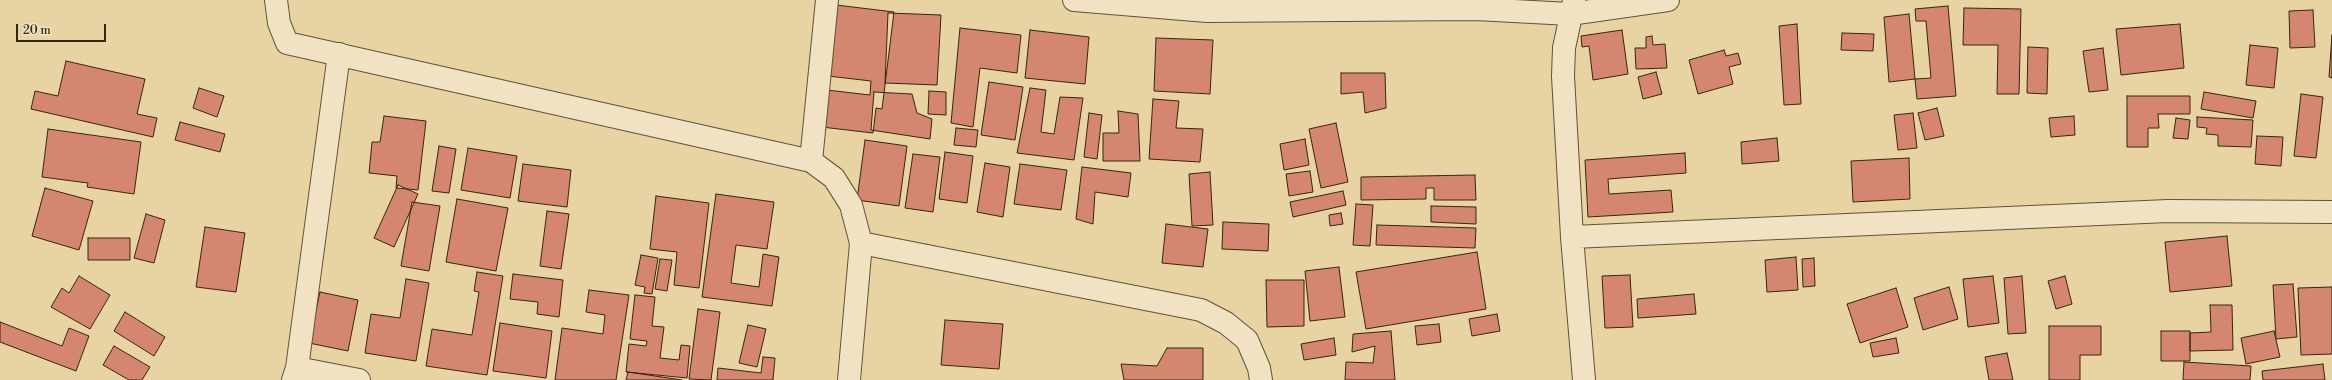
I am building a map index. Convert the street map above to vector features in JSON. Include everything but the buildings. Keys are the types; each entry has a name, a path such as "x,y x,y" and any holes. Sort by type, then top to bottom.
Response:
{"street":[{"path":"276,0 279,23 288,43 811,161 834,178 851,205 861,243 849,380"},
{"path":"811,161 828,0"},
{"path":"1074,0 1208,11 1572,7 1668,0"},
{"path":"1572,7 1564,48 1563,76 1572,237 1584,380"},
{"path":"339,54 295,374 359,380"},
{"path":"1572,237 2160,211 2332,212"},
{"path":"861,243 1201,310 1226,323 1248,340 1259,368 1261,380"}]}
